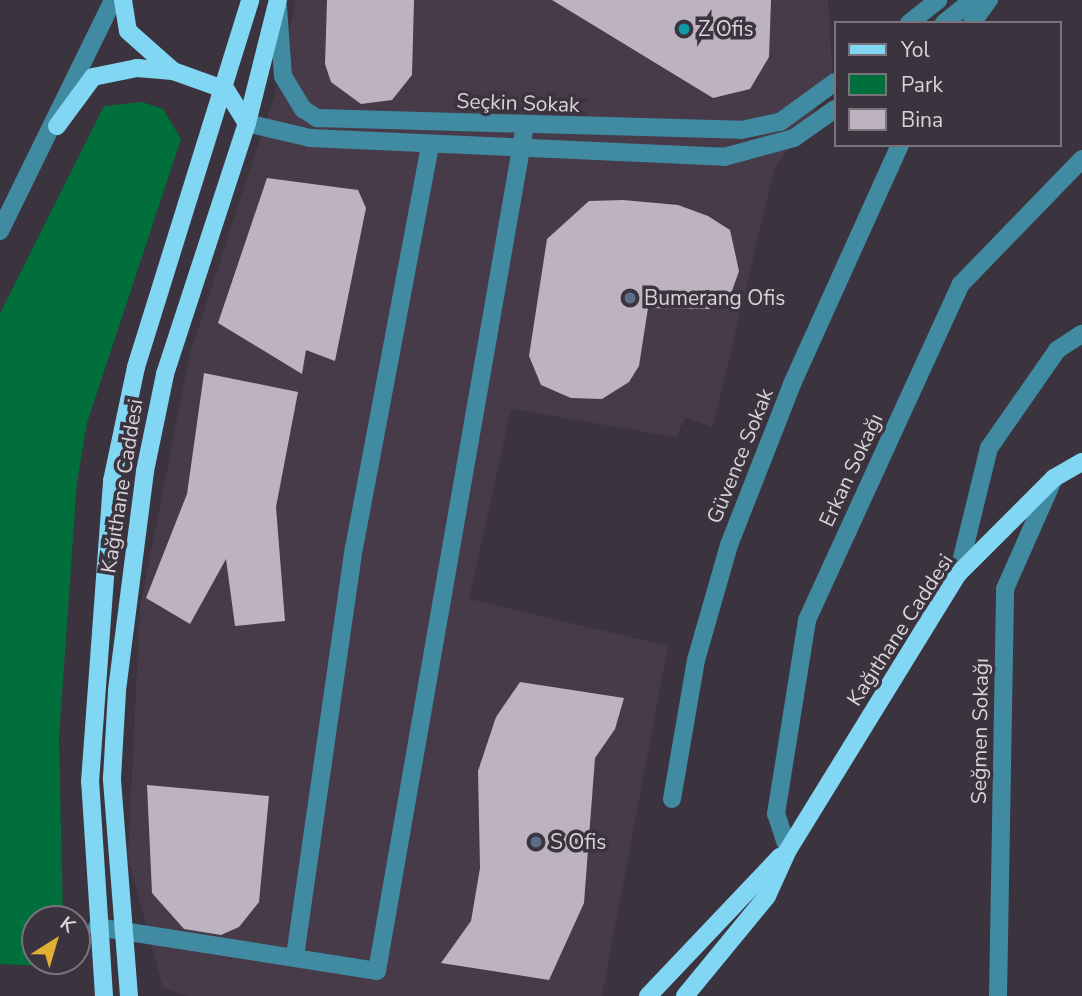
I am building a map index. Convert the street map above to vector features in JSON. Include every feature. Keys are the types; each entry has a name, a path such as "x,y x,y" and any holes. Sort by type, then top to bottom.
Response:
{"main road":[{"path":"123,0 128,31 173,71"},
{"name":"Kağıthane Caddesi","path":"104,996 97,927 91,769 112,481 136,368 226,90 250,0"},
{"name":"Kağıthane Caddesi","path":"129,996 120,927 112,778 116,703 145,471 165,374 247,123 278,1"},
{"path":"57,127 93,77 137,68 173,71 226,90 247,123"},
{"name":"Kağıthane Caddesi","path":"685,996 767,896 788,850 958,574 1054,478 1082,462"},
{"name":"Kağıthane Caddesi","path":"648,996 788,850"}],"street":[{"path":"0,231 57,127 74,74 113,0"},
{"path":"912,21 938,0"},
{"path":"946,21 972,0"},
{"path":"973,21 989,0"},
{"name":"Seçkin Sokak","path":"278,1 283,76 303,109 317,118 525,126 741,130 780,122 834,83"},
{"name":"Seçkin Sokak","path":"247,123 310,138 749,155 794,138 834,110"},
{"path":"97,927 120,927 377,971 525,126"},
{"path":"295,956 354,548 430,144"},
{"name":"Güvence Sokak","path":"672,799 696,660 729,545 792,384 899,147"},
{"name":"Erkan Sokağı","path":"788,850 776,814 807,620 961,284 1082,159"},
{"path":"958,574 989,448 1057,350 1082,334"},
{"name":"Seğmen Sokağı","path":"998,996 1005,589 1054,478"}],"shaded area":[{"path":"296,0 828,0 833,83 774,170 713,427 685,418 676,437 511,409 469,599 668,646 602,996 189,996 163,988 128,858 140,608 190,353 274,97"}],"green space":[{"path":"142,102 163,109 181,139 87,423 77,482 59,736 63,905 21,905 21,965 0,964 0,313 104,106"}],"building":[{"path":"327,0 414,0 412,75 392,100 361,104 331,82 325,64"},
{"name":"Z Ofis","path":"552,0 771,0 769,57 750,89 713,98"},
{"path":"267,178 358,190 366,208 335,361 306,350 302,374 218,323"},
{"name":"Bumerang Ofis","path":"623,200 678,205 708,216 730,230 739,271 732,291 709,309 648,308 639,366 629,382 602,399 571,398 541,385 529,356 547,239 589,201"},
{"path":"204,373 298,392 276,507 285,621 235,626 226,559 190,624 146,598 187,494"},
{"name":"S Ofis","path":"520,682 624,698 615,729 595,758 584,903 549,980 441,963 471,921 480,868 478,771 496,717"},
{"path":"147,785 269,796 259,902 239,927 221,935 184,929 152,893"}],"place":[{"name":"Z Ofis","path":"684,29"},
{"name":"Bumerang Ofis","path":"630,298"},
{"name":"S Ofis","path":"536,842"}]}
